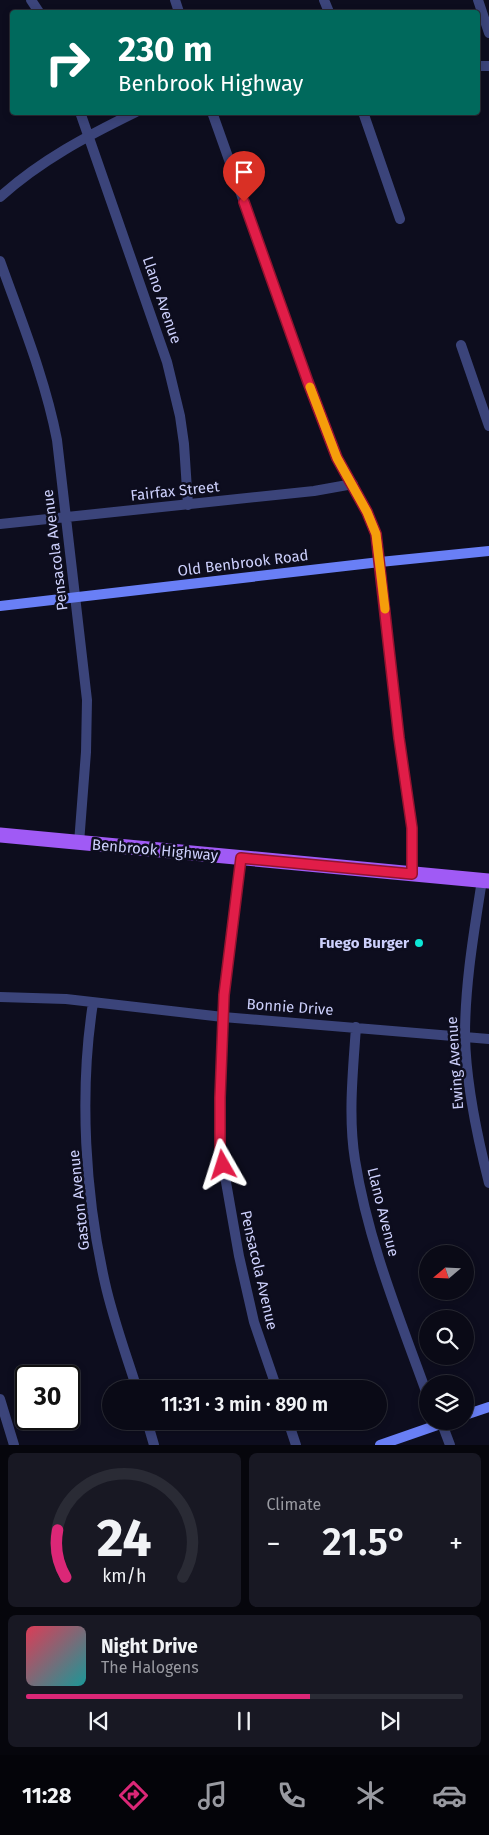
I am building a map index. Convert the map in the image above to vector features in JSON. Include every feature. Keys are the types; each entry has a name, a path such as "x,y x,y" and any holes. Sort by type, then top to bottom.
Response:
{"main road":[{"name":"Benbrook Highway","path":"0,835 486,880"}],"street":[{"path":"478,0 489,33"},
{"name":"Llano Avenue","path":"81,115 168,362 184,444 188,504"},
{"path":"0,197 36,167 89,135 130,115"},
{"path":"213,115 337,458 353,484 376,534 399,738 412,828 412,874"},
{"path":"364,115 400,219"},
{"name":"Pensacola Avenue","path":"0,261 36,362 50,408 56,440 87,700 86,752 79,843"},
{"path":"461,345 489,426"},
{"name":"Fairfax Street","path":"0,524 314,491 353,484"},
{"name":"Old Benbrook Road","path":"0,606 380,562 489,552"},
{"name":"Pensacola Avenue","path":"241,858 224,995 220,1148 238,1256 254,1322 274,1380"},
{"name":"Ewing Avenue","path":"486,880 468,967 465,1037 471,1102 477,1136 489,1183"},
{"name":"Bonnie Drive","path":"0,997 66,1000 223,1017 489,1039"},
{"name":"Gaston Avenue","path":"93,1003 87,1040 86,1090 87,1137 95,1234 106,1284 134,1380"},
{"name":"Llano Avenue","path":"356,1027 351,1097 357,1168 375,1249 420,1375"},
{"path":"0,1399 14,1445"},
{"path":"474,1413 489,1407"},
{"path":"150,1430 154,1445"},
{"path":"291,1430 296,1445"},
{"path":"380,1445 422,1430"},
{"path":"446,1430 450,1445"}],"slow traffic":[{"path":"310,387 337,458 353,484 376,534 385,609"}],"place":[{"name":"Fuego Burger","path":"419,943"}],"route":[{"path":"223,1165 220,1148 220,1098 224,995 241,858 412,874 412,828 399,738 376,534 353,484 337,458 244,202"}]}
